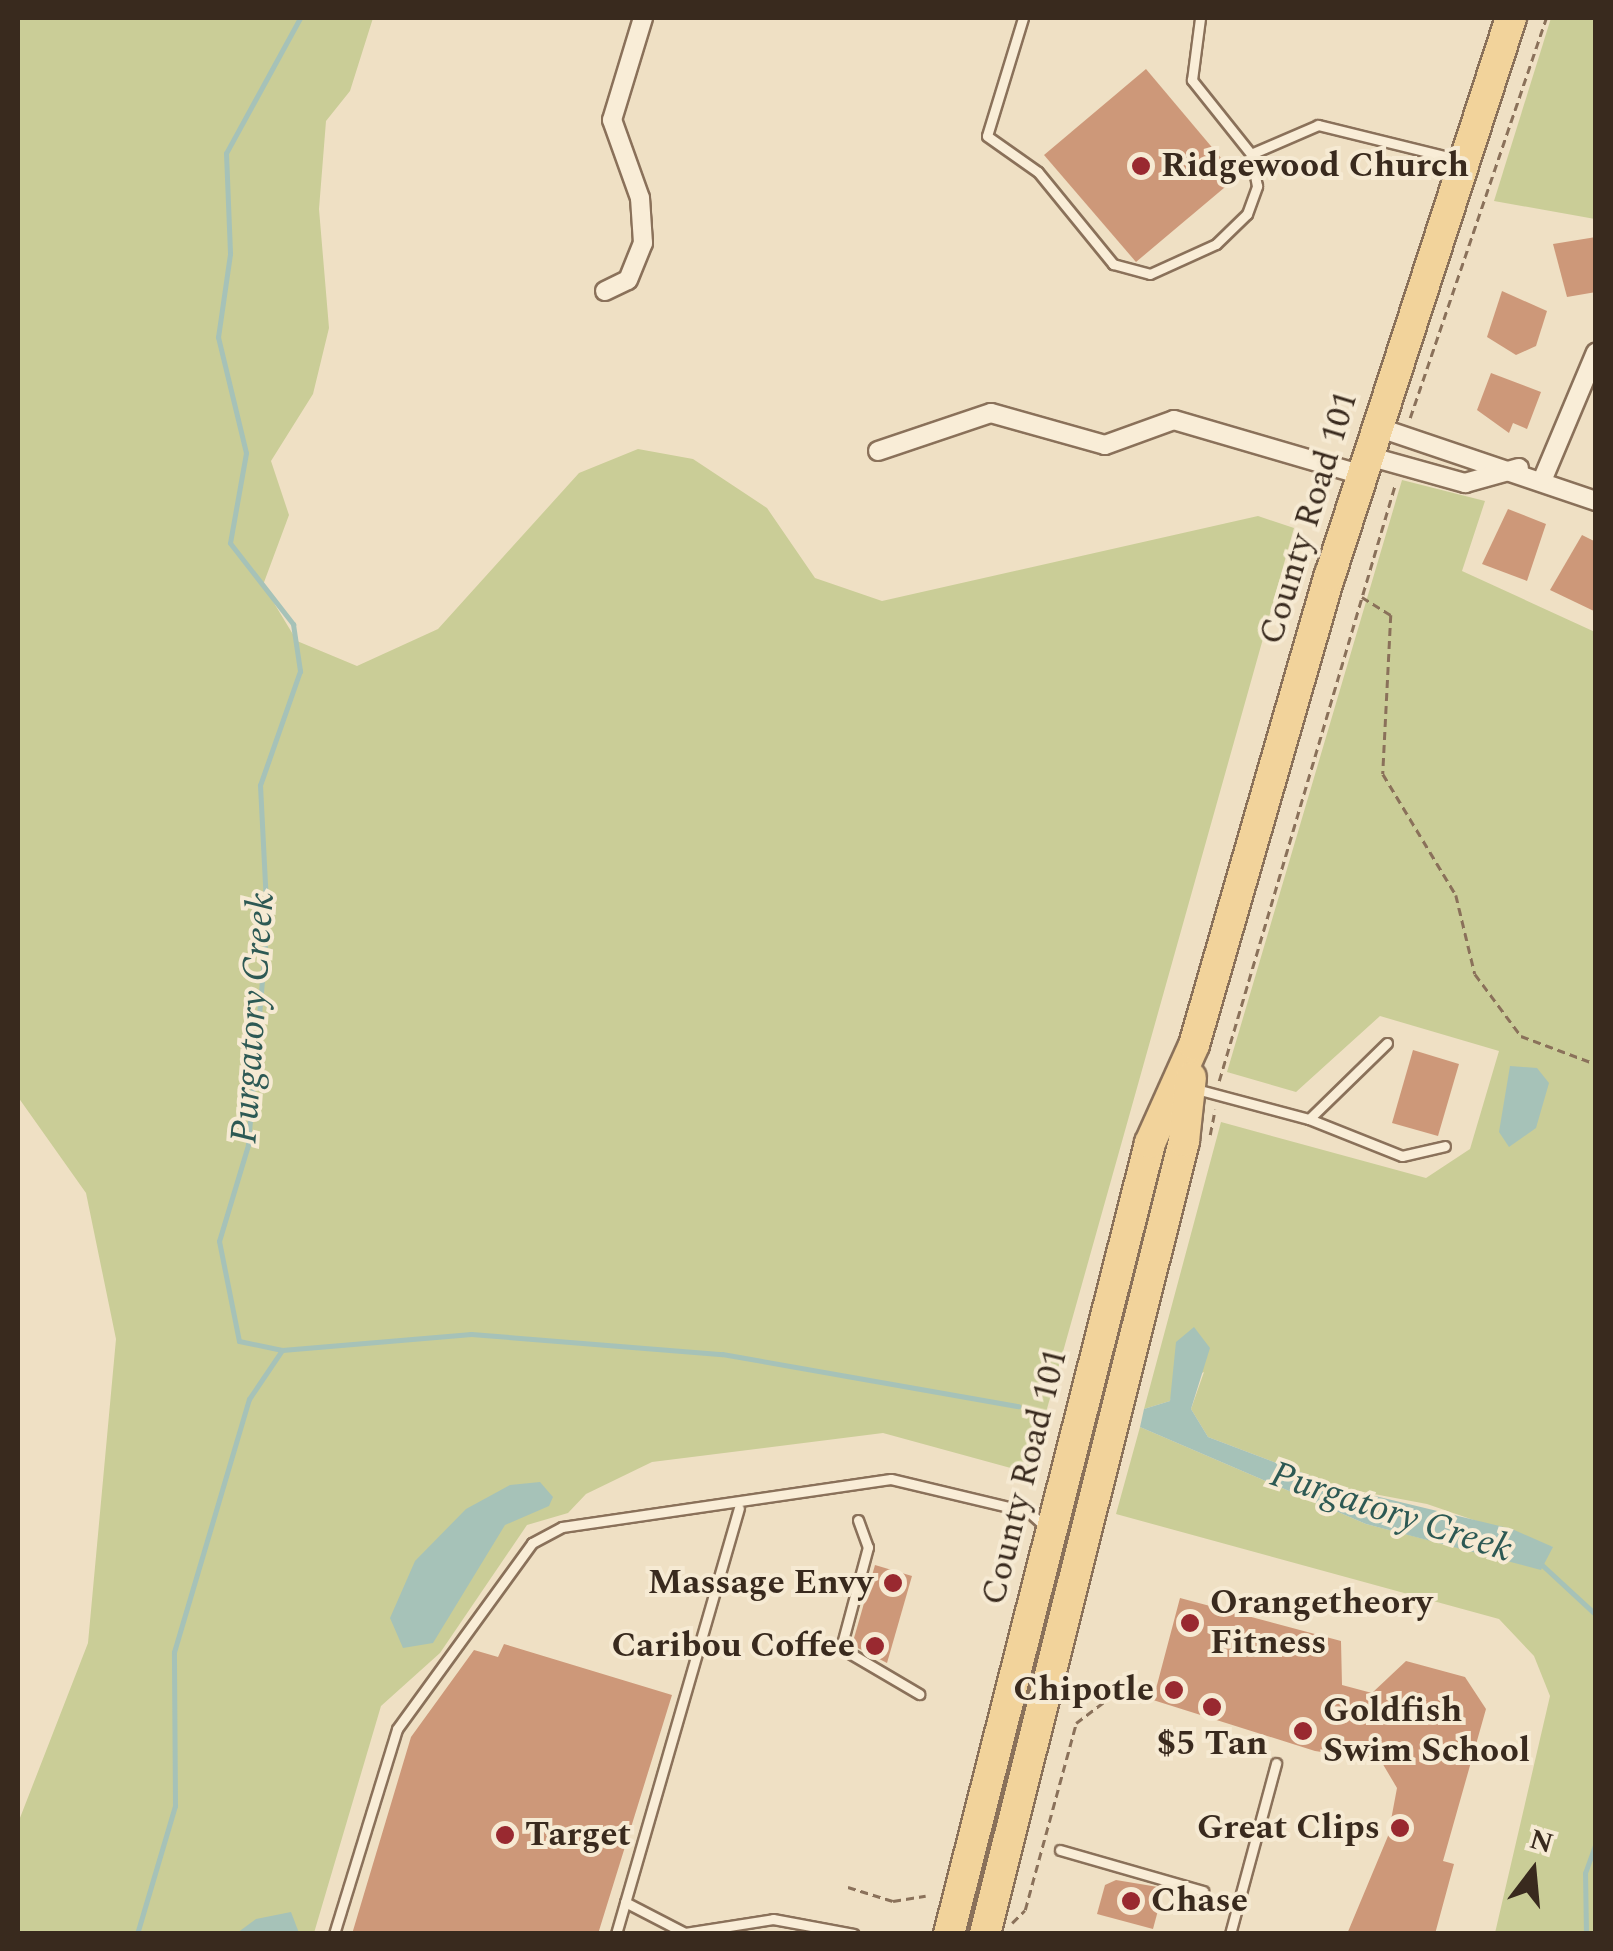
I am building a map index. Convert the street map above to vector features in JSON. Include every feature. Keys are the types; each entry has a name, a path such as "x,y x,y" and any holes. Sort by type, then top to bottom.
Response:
{"main road":[{"name":"County Road 101","path":"994,1932 1194,1045 1378,448 1461,160 1511,18"},
{"name":"County Road 101","path":"948,1934 1150,1143 1184,1086"}],"street":[{"path":"605,291 628,280 644,242 640,198 612,120 643,18"},
{"path":"1544,476 1596,352"},
{"path":"878,451 991,413 1105,444 1174,420 1520,468 1596,500"},
{"path":"1378,448 1399,466 1466,484 1520,468"}],"lane":[{"path":"1023,18 987,136 1038,172 1113,264 1150,274 1216,244 1253,204 1251,154 1192,80 1200,18"},
{"path":"1251,154 1318,124 1461,160"},
{"path":"1310,1120 1386,1044"},
{"path":"1184,1086 1310,1120 1402,1156 1445,1146"},
{"path":"334,1934 397,1729 532,1543 562,1526 739,1508 891,1479 1030,1512 1077,1564"},
{"path":"616,1934 739,1508"},
{"path":"858,1520 868,1547 841,1648 918,1694"},
{"path":"1230,1934 1276,1763"},
{"path":"1060,1850 1203,1892"},
{"path":"625,1902 684,1933 773,1918 854,1934"},
{"path":"772,1934 773,1918"}],"path":[{"path":"1378,448 1546,18"},
{"path":"1399,466 1361,597 1391,615 1383,774 1456,895 1475,974 1521,1036 1596,1064"},
{"path":"994,1932 1026,1910 1076,1724 1105,1700"},
{"path":"848,1887 893,1901 926,1896"}],"green space":[{"path":"18,18 373,18 350,91 326,121 319,209 329,328 313,394 271,461 289,515 263,585 297,641 357,666 438,629 579,473 638,449 693,459 767,508 815,578 882,601 1258,516 1294,528 1029,1473 883,1433 652,1462 586,1494 568,1513 527,1525 440,1653 381,1706 314,1933 18,1933 18,1823 88,1643 116,1339 86,1193 18,1097"},
{"path":"1551,18 1595,18 1595,219 1494,201"},
{"path":"1402,480 1485,501 1462,571 1595,632 1595,1933 1495,1933 1550,1696 1534,1656 1499,1619 1116,1514 1140,1427 1366,1524 1541,1569 1552,1547 1427,1504 1342,1488 1208,1437 1191,1409 1204,1372 1175,1385 1170,1401 1144,1409 1221,1122 1426,1178 1470,1149 1499,1051 1380,1016 1296,1092 1227,1072"}],"water":[{"path":"1510,1066 1537,1068 1549,1083 1536,1128 1509,1147 1499,1132"},
{"path":"1194,1327 1210,1348 1191,1409 1208,1437 1342,1488 1512,1529 1553,1547 1541,1570 1366,1524 1140,1427 1144,1409 1170,1401 1176,1342"},
{"path":"540,1482 553,1497 549,1506 505,1525 433,1643 403,1648 390,1618 415,1561 466,1509 510,1485"},
{"path":"291,1912 299,1933 237,1933 256,1919"}],"building":[{"name":"Ridgewood Church","path":"1146,69 1237,177 1136,262 1044,155"},
{"path":"1596,237 1596,292 1567,297 1553,244"},
{"path":"1502,291 1547,311 1536,346 1516,355 1487,337"},
{"path":"1491,373 1541,392 1527,429 1513,423 1509,433 1477,410"},
{"path":"1508,509 1546,524 1527,581 1482,564"},
{"path":"1582,535 1596,542 1596,612 1550,590"},
{"path":"1413,1050 1459,1064 1438,1136 1392,1123"},
{"path":"875,1565 912,1576 887,1663 852,1645"},
{"path":"1180,1598 1341,1641 1342,1685 1372,1693 1406,1661 1465,1677 1486,1709 1443,1861 1454,1864 1435,1934 1347,1934 1388,1836 1397,1788 1381,1761 1315,1751 1153,1700"},
{"name":"Target","path":"504,1644 672,1695 598,1934 352,1934 411,1737 474,1650 498,1657"},
{"name":"Chase","path":"1116,1880 1164,1888 1153,1929 1097,1914 1105,1885"}],"waterway":[{"name":"Purgatory Creek","path":"300,18 226,153 230,254 218,337 246,453 230,543 293,624 300,671 260,785 267,922 248,1145 219,1241 239,1341 282,1350 471,1334 722,1354 1018,1406"},
{"path":"137,1934 175,1806 174,1652 249,1399 282,1350"},
{"name":"Purgatory Creek","path":"1541,1564 1596,1615"},
{"name":"Purgatory Creek","path":"1586,1934 1585,1873 1596,1843"}],"place":[{"name":"Ridgewood Church","path":"1141,166"},
{"name":"Massage Envy","path":"893,1583"},
{"name":"Orangetheory Fitness","path":"1190,1623"},
{"name":"Caribou Coffee","path":"875,1646"},
{"name":"Chipotle","path":"1174,1690"},
{"name":"$5 Tan","path":"1212,1707"},
{"name":"Goldfish Swim School","path":"1303,1731"},
{"name":"Great Clips","path":"1400,1828"},
{"name":"Target","path":"505,1835"},
{"name":"Chase","path":"1131,1901"}]}
